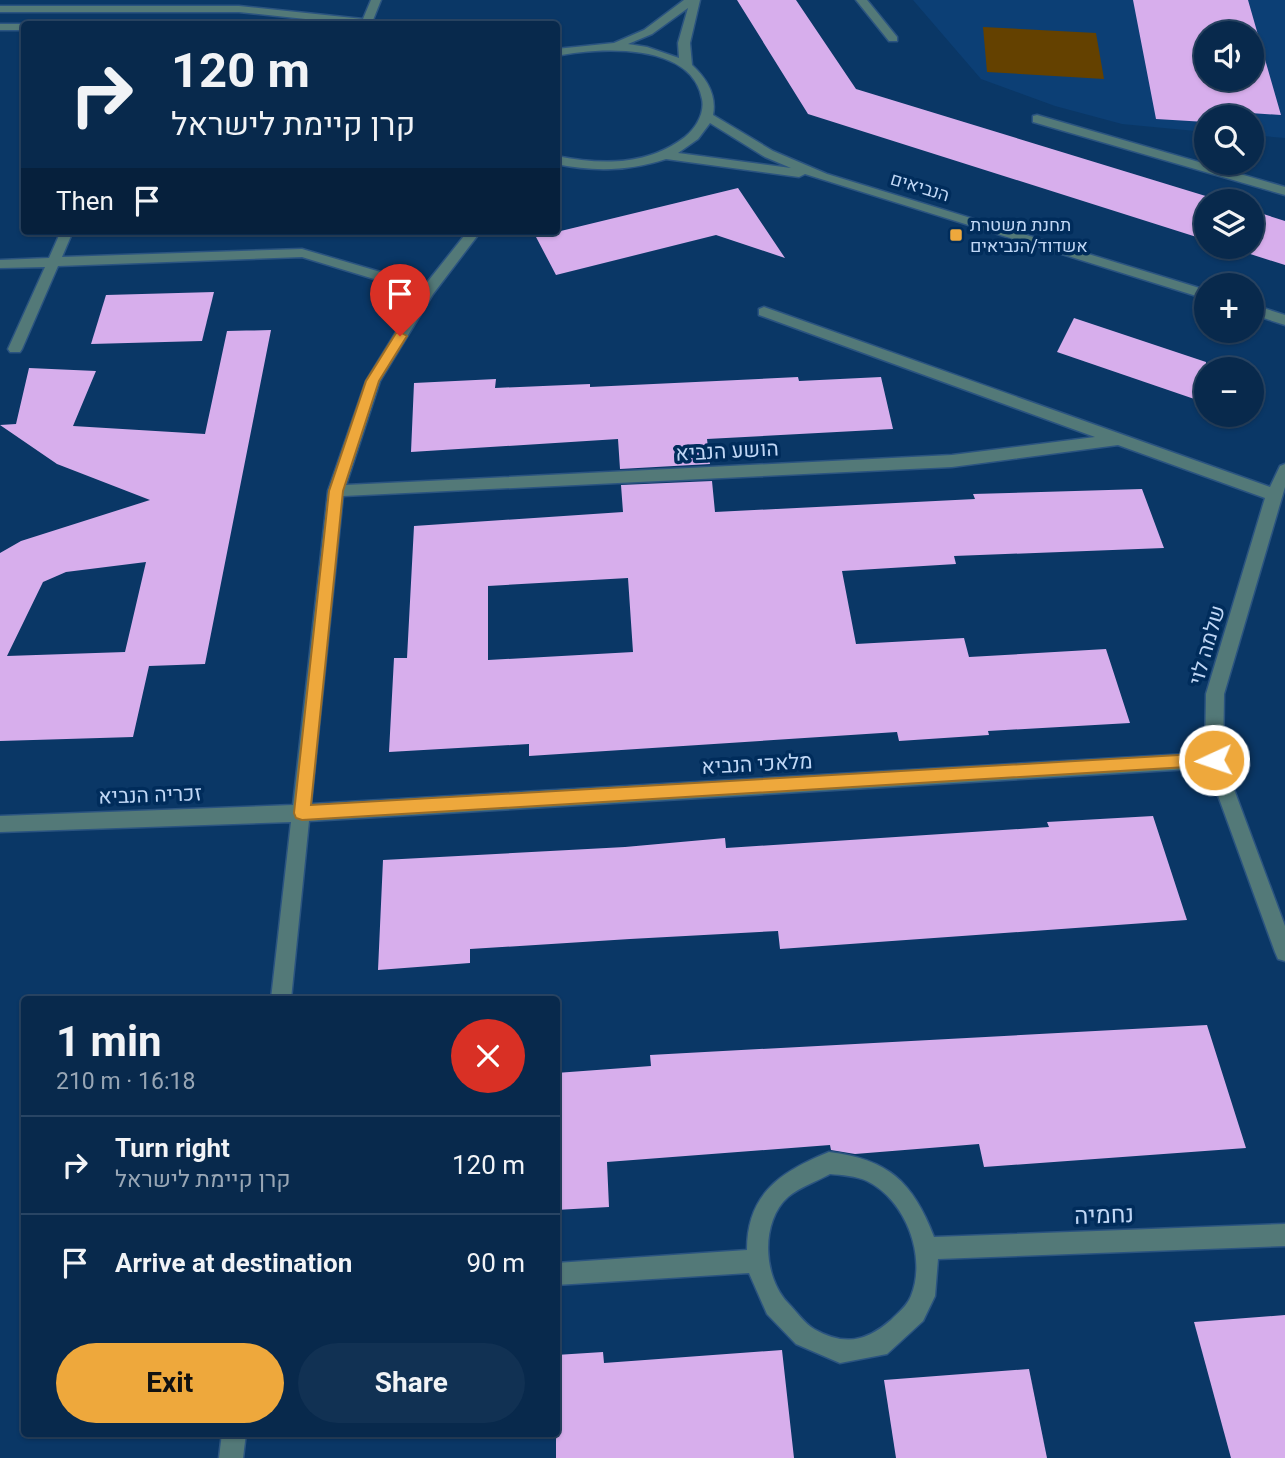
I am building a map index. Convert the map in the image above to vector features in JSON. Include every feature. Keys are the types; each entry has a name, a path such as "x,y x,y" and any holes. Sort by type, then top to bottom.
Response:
{"street":[{"path":"371,21 376,0"},
{"path":"615,45 648,32 693,0"},
{"path":"686,67 684,43 693,0"},
{"path":"861,0 893,39"},
{"path":"0,9 239,9 344,21"},
{"path":"0,27 21,27"},
{"path":"560,50 615,45 642,48 686,67 701,81 708,98 707,116 699,130 685,144 666,155 623,166 576,165 560,161"},
{"name":"הנביאים","path":"707,116 769,153 823,177 1194,291"},
{"path":"1037,119 1285,191"},
{"name":"הנביאים","path":"666,155 823,177"},
{"path":"560,171 576,165"},
{"path":"15,349 65,235"},
{"path":"281,996 336,491 373,381 428,291 472,235"},
{"path":"0,264 302,253 428,291"},
{"name":"הושע הנביא","path":"764,312 1274,495"},
{"path":"1264,313 1285,320"},
{"name":"הושע הנביא","path":"336,491 952,461 1118,439"},
{"name":"שלמה לוי","path":"1285,470 1274,495 1215,694 1214,760 1285,952"},
{"name":"מלאכי הנביא","path":"302,813 1214,760"},
{"name":"זכריה הנביא","path":"0,824 302,813"},
{"path":"829,1163 855,1167 879,1177 901,1195 917,1220 926,1248 926,1277 919,1306 904,1328 882,1345 856,1352 828,1349 801,1336 779,1316 764,1291 756,1261 757,1232 767,1206 783,1185 804,1170 829,1163"},
{"name":"נחמיה","path":"926,1248 1285,1235"},
{"path":"560,1274 756,1261"},
{"path":"232,1458 234,1437"}],"shaded area":[{"path":"913,0 1285,0 1285,138 1264,136 1264,105 1194,105 1194,131 1122,124 1055,106 981,79"},
{"path":"983,27 1096,33 1104,79 987,72"}],"building":[{"path":"737,0 796,0 856,89 1194,192 1194,236 808,114"},
{"path":"1133,0 1248,0 1254,21 1194,21 1194,91 1264,91 1264,56 1281,115 1264,114 1264,105 1194,105 1194,121 1156,119"},
{"path":"738,188 785,258 716,235 556,275 536,237 560,235 560,231"},
{"path":"1264,214 1285,221 1285,265 1264,258"},
{"path":"214,292 202,341 91,344 106,295"},
{"path":"1074,318 1194,358 1194,399 1057,352"},
{"path":"271,330 205,664 149,666 133,737 0,741 0,553 21,541 150,500 57,464 0,425 16,424 29,368 96,371 73,426 205,434 227,331","holes":["146,562 125,652 7,656 43,582 66,572"]},
{"path":"798,377 799,381 881,377 893,429 707,439 710,464 620,469 618,439 411,452 414,383 496,379 495,388 590,384 590,387"},
{"path":"712,481 715,512 975,499 973,494 1142,489 1164,548 954,556 956,564 842,571 856,644 964,638 969,657 1106,649 1130,723 988,731 989,735 899,741 897,732 529,756 529,744 389,752 394,658 407,658 414,526 623,512 621,485","holes":["628,578 633,652 488,660 488,586"]},
{"path":"1153,816 1187,920 780,949 778,931 630,939 470,949 470,963 378,970 383,860 625,847 725,838 726,848 1049,827 1047,822"},
{"path":"1207,1025 1246,1148 984,1167 979,1144 855,1154 831,1150 830,1145 607,1162 609,1207 560,1210 560,1073 651,1066 650,1055"},
{"path":"1285,1315 1285,1458 1231,1458 1194,1322"},
{"path":"782,1350 794,1458 556,1458 556,1437 560,1437 560,1355 603,1352 604,1363"},
{"path":"1029,1369 1047,1458 896,1458 884,1380"}],"place":[{"name":"תחנת משטרת אשדוד/הנביאים","path":"956,235"}],"route":[{"path":"400,336 373,381 336,491 302,813 1214,760"}]}
